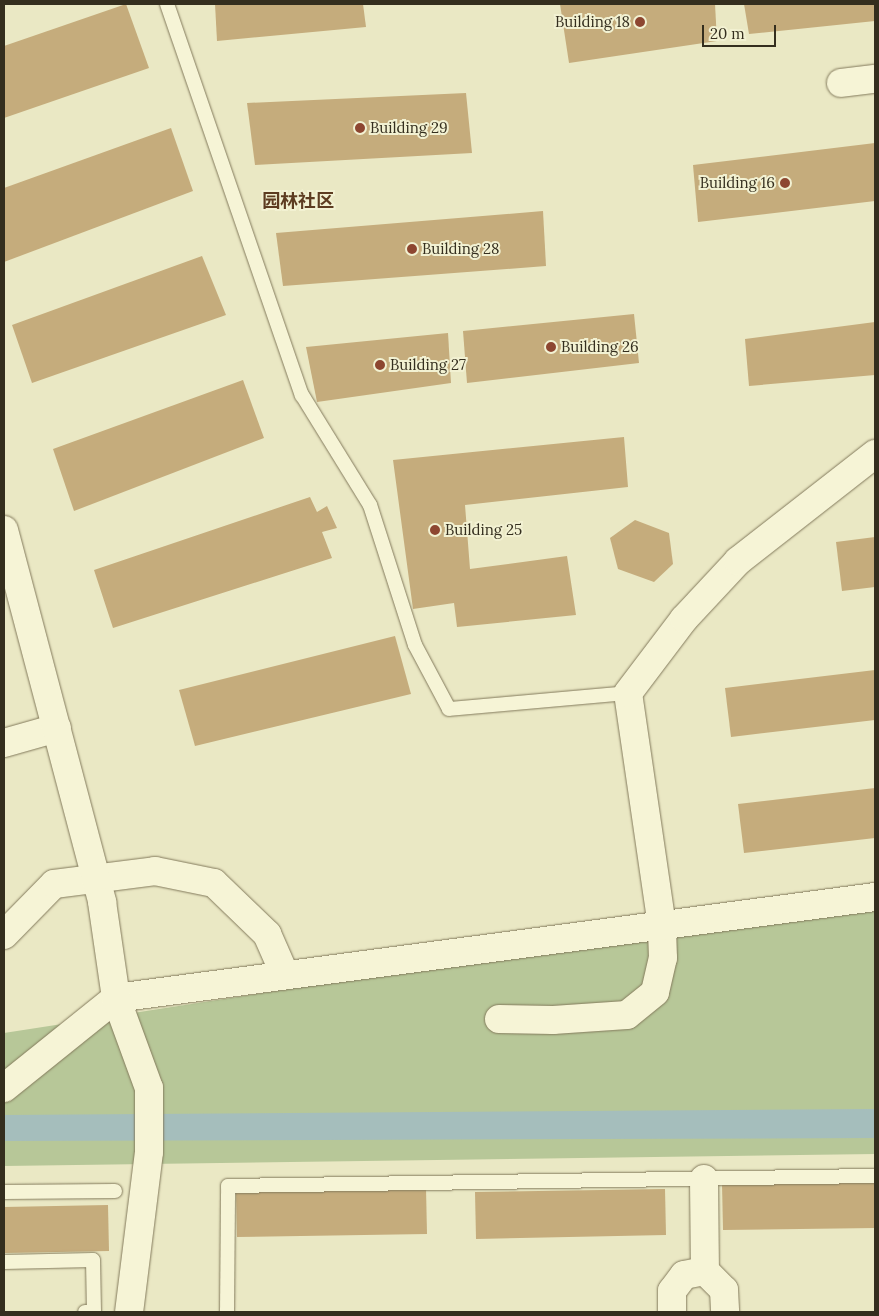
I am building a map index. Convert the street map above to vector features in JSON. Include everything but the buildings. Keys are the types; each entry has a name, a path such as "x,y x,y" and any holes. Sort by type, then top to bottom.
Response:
{"street":[{"path":"841,83 875,79"},
{"path":"499,1019 553,1020 626,1015 655,992 662,958 662,926 628,693 684,619 738,561 875,454"},
{"path":"4,530 95,876 116,998 149,1088 149,1152 129,1312"},
{"path":"4,742 57,728"},
{"path":"4,935 54,884 95,876 155,871 214,883 267,934 285,976"},
{"path":"4,1088 116,998 875,897"},
{"path":"704,1180 706,1271 724,1290 725,1312"},
{"path":"672,1312 672,1291 684,1276 706,1271"}],"lane":[{"path":"167,4 302,396 370,505 414,645 449,709 628,693"},
{"path":"228,1312 228,1186 875,1176"},
{"path":"4,1192 115,1191"},
{"path":"4,1262 92,1260 94,1312 85,1312"}],"green space":[{"path":"875,905 875,1154 4,1166 4,1033 631,936"}],"water":[{"path":"875,1109 875,1138 4,1141 4,1115"}],"place":[{"name":"Building 18","path":"640,22"},
{"name":"Building 29","path":"360,128"},
{"name":"Building 16","path":"785,183"},
{"name":"Building 28","path":"412,249"},
{"name":"Building 26","path":"551,347"},
{"name":"Building 27","path":"380,365"},
{"name":"Building 25","path":"435,530"}],"district":[{"name":"园林社区","path":"298,201"}]}
